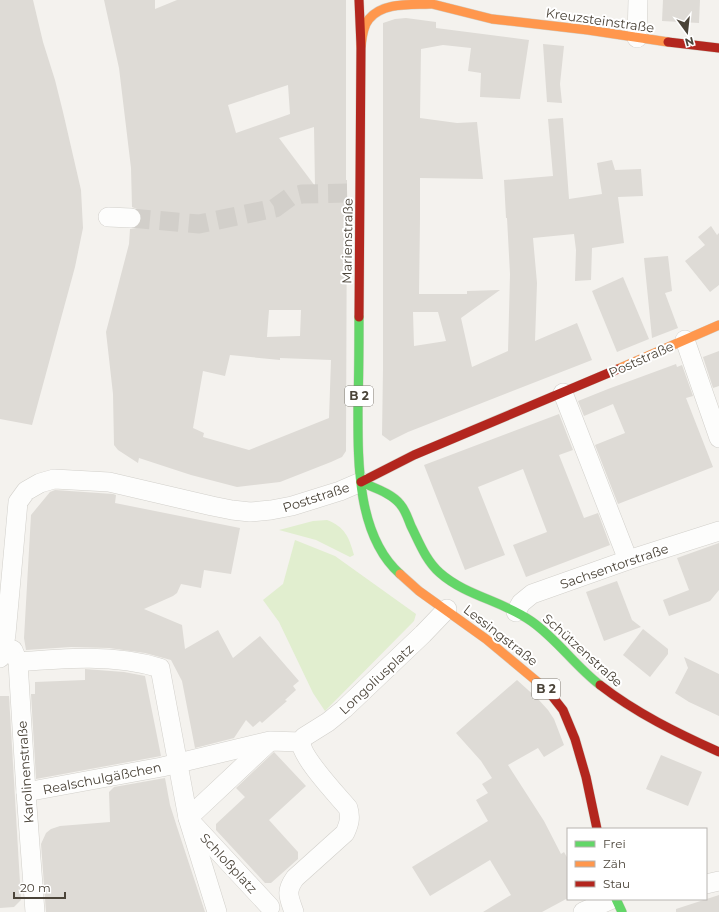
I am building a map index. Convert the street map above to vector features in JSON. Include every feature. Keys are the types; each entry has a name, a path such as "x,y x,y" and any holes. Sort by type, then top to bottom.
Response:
{"main road":[{"name":"Marienstraße","path":"359,0 361,46 354,193 358,430 361,482"},
{"name":"Kreuzsteinstraße","path":"416,0 492,19 588,30 637,38 719,48"},
{"name":"Kreuzsteinstraße","path":"372,17 383,10 392,7 430,4"},
{"path":"361,46 365,25 372,17 372,6"},
{"name":"Poststraße","path":"361,482 414,455 563,394 719,325"},
{"name":"Schützenstraße","path":"361,482 389,495 400,504 428,559 450,580 462,588 516,612 530,620 595,681 625,704 683,737 719,752"},
{"name":"Lessingstraße","path":"361,482 372,530 378,546 394,570 408,583 447,609 500,649 543,686 563,711 573,733 583,763 597,828"},
{"path":"616,900 622,912"}],"street":[{"path":"637,38 638,0"},
{"path":"108,217 131,218"},
{"path":"685,340 719,438"},
{"path":"563,394 628,560"},
{"name":"Poststraße","path":"6,634 18,502 23,495 32,488 54,479 109,482 232,510 250,512 292,506 340,491 361,482"},
{"name":"Sachsentorstraße","path":"516,612 532,594 628,560 719,531"},
{"name":"Longoliusplatz","path":"300,742 304,737 319,729 336,716 424,634 447,609"},
{"name":"Karolinenstraße","path":"6,634 26,792 35,912"},
{"name":"Schloßplatz","path":"9,660 82,658 142,662 160,668 188,818 217,912"},
{"path":"188,818 270,741"},
{"path":"178,763 270,741 300,742 302,750 308,759 348,808 350,818 348,827 339,839 295,878 290,886 288,891 292,906 264,910"},
{"name":"Realschulgäßchen","path":"26,792 178,763"},
{"name":"Schloßplatz","path":"188,818 264,910"},
{"path":"707,884 719,881"},
{"path":"583,912 610,900"}],"green space":[{"path":"327,520 342,529 348,538 354,555 350,557 316,540 279,530 313,521"},
{"path":"295,540 335,556 416,614 414,621 325,711 313,693 279,622 263,600 283,584"}],"building":[{"path":"0,0 33,0 43,42 55,80 81,190 83,228 75,267 32,425 0,419"},
{"path":"104,0 155,0 155,9 177,0 346,0 346,451 342,457 280,482 237,487 191,475 139,458 138,463 118,450 114,445 113,394 106,332 129,244 130,229 136,228 140,224 142,218 141,213 132,207 131,168 119,68","holes":["288,85 290,114 236,133 228,105","314,127 315,186 279,138","269,310 301,310 300,336 267,337","230,355 280,360 280,358 331,360 329,418 249,450 203,437 204,433 193,428 203,371 225,376"]},
{"path":"663,0 700,0 699,23 662,21"},
{"path":"406,18 436,22 436,28 529,40 520,99 480,97 481,73 468,71 471,48 443,45 421,49 420,118 457,123 477,122 483,179 420,178 419,294 467,294 467,291 500,290 461,318 472,367 508,351 510,274 504,180 553,176 548,119 563,118 569,199 602,194 597,163 612,160 615,170 641,169 643,196 618,197 624,243 592,248 591,280 575,281 576,250 574,234 533,238 537,283 535,341 577,323 592,360 408,432 390,441 382,435 383,23 395,19","holes":["413,312 438,312 446,341 414,346"]},
{"path":"543,44 564,46 560,84 562,103 547,102"},
{"path":"711,226 717,235 719,233 719,285 710,292 685,261 705,245 698,237"},
{"path":"668,256 672,291 665,293 678,328 652,338 644,258"},
{"path":"623,277 649,339 617,352 592,291"},
{"path":"719,351 719,386 713,388 703,357"},
{"path":"676,364 677,367 682,365 693,396 686,398 713,467 618,504 595,445 625,433 613,404 584,416 578,401"},
{"path":"559,414 573,450 559,455 584,518 598,513 610,545 526,577 513,545 547,532 523,469 478,487 505,555 465,570 424,465"},
{"path":"55,490 113,494 116,495 115,503 240,528 231,574 204,570 201,588 181,584 177,593 173,596 144,609 182,625 185,649 218,630 233,658 260,636 299,681 293,686 296,690 285,700 287,701 262,723 260,721 253,727 246,720 234,738 195,748 182,681 171,660 145,653 109,648 71,647 26,650 24,638 31,515 50,492"},
{"path":"719,543 719,590 710,601 669,616 663,600 689,590 677,558"},
{"path":"617,581 632,620 641,627 604,641 586,592"},
{"path":"643,629 668,649 668,654 650,677 623,655"},
{"path":"684,657 719,674 719,716 689,702 675,693 688,668"},
{"path":"85,669 124,672 145,676 161,756 36,779 31,694 35,694 35,682 85,680"},
{"path":"517,680 548,710 554,719 564,745 544,757 538,748 508,765 544,821 561,854 564,852 567,857 567,899 542,912 483,912 511,895 490,860 430,896 412,867 488,821 476,800 488,793 482,784 492,778 481,761 456,733"},
{"path":"0,696 9,696 21,900 14,907 0,908"},
{"path":"274,752 306,786 269,820 298,852 298,859 271,883 265,883 216,830 216,824 245,797 236,788"},
{"path":"661,755 702,772 688,806 646,789"},
{"path":"165,778 170,805 205,912 46,912 41,844 46,833 51,829 60,826 110,822 109,792 114,787"},
{"path":"719,895 719,912 676,912 676,909"}],"tunnel":[{"path":"131,218 199,224 275,208 290,197 302,194 348,193"}],"traffic: fast":[{"path":"359,317 358,445 362,493 374,538 385,557 400,574"},
{"path":"361,482 387,494 400,504 423,551 440,573 461,587 509,608 531,621 549,636 582,670 600,685"},
{"path":"616,900 622,912"}],"traffic: slow":[{"path":"416,0 492,19 588,30 668,42"},
{"path":"361,46 365,25 375,14 389,7 430,4"},
{"path":"618,369 719,325"},
{"path":"400,574 419,591 486,639 540,684"}],"traffic: jam":[{"path":"359,0 361,46 359,317"},
{"path":"668,42 719,48"},
{"path":"361,482 414,455 618,369"},
{"path":"540,684 563,710 575,739 586,777 597,828"},
{"path":"600,685 628,705 657,722 719,752"}]}
